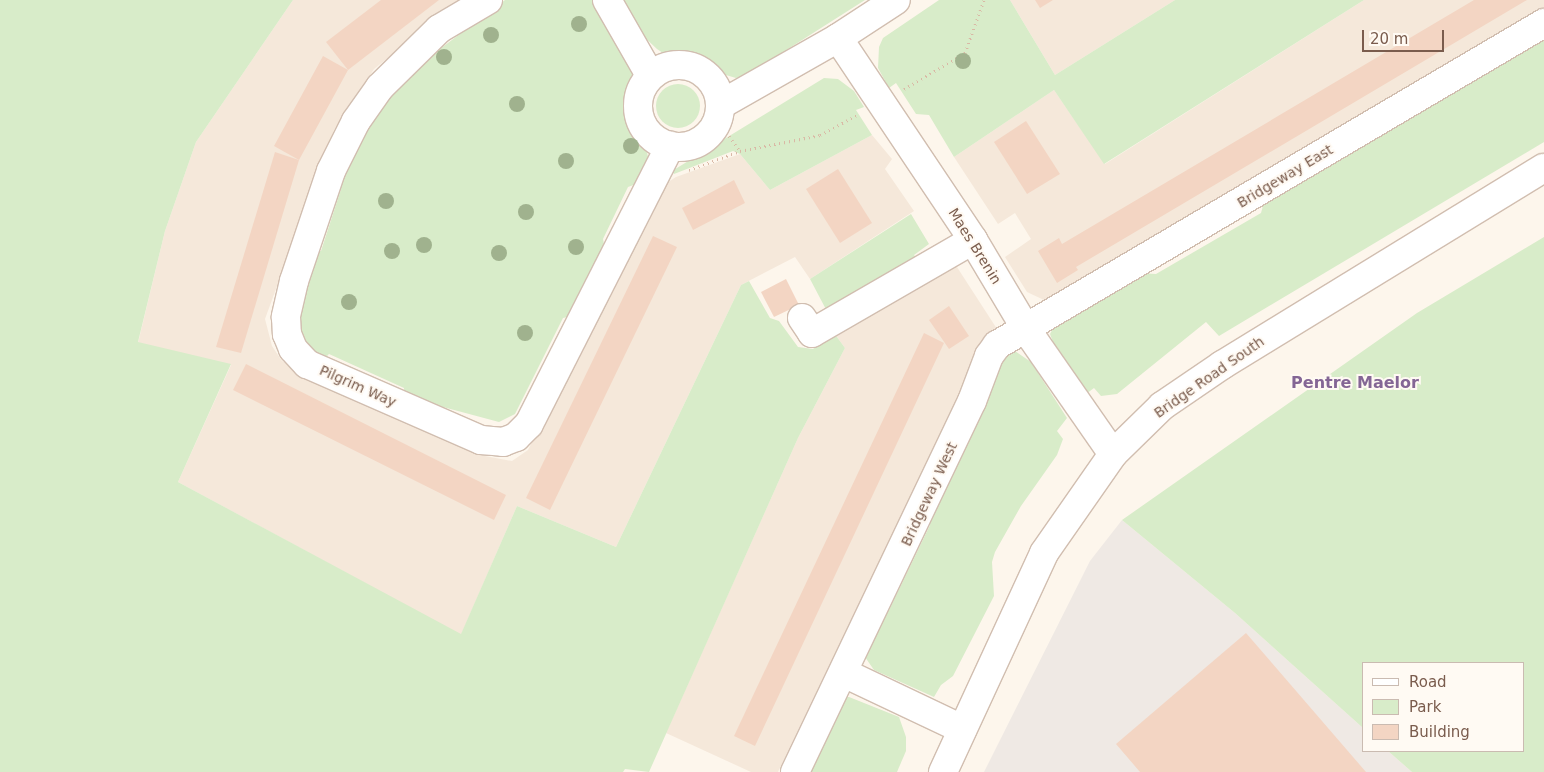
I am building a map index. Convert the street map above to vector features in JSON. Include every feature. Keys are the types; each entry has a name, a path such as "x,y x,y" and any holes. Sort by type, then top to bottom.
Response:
{"street":[{"name":"Pilgrim Way","path":"488,0 439,30 380,87 356,121 332,171 294,281 286,317 287,334 293,349 307,364 481,440 503,442 516,437 529,424 670,146"},
{"path":"606,0 650,75"},
{"path":"719,113 714,83 695,67 672,65 650,75 638,97 640,123 647,134 670,146 693,145 704,139 719,113 896,0"},
{"name":"Bridgeway East","path":"1026,329 1544,23"},
{"name":"Maes Brenin","path":"838,38 973,240 1026,329 1113,454"},
{"name":"Bridge Road South","path":"943,772 1044,553 1113,454 1162,406 1222,365 1544,168"},
{"path":"802,318 812,333 973,240"},
{"name":"Bridgeway West","path":"795,772 844,673 972,400 989,356 997,345 1026,329"},
{"path":"844,673 962,729"}],"path":[{"path":"654,177 665,179 740,152 820,135 881,103 965,53 984,0"},
{"path":"719,113 740,152"}],"shaded area":[{"path":"293,0 471,0 425,28 374,69 334,130 265,319 272,346 282,361 485,456 512,461 528,450 653,202 662,186 676,177 740,154 770,190 872,135 892,159 885,169 914,211 810,279 795,257 741,285 616,547 517,506 461,635 178,482 231,365 138,343 165,231 196,142"},
{"path":"1010,0 1175,0 1055,75"},
{"path":"1364,0 1544,0 1544,10 1059,299 1044,300 1027,292 1005,257 1031,239 1015,213 998,224 954,157 1054,90 1105,164"},
{"path":"955,264 999,332 960,406 948,418 778,772 751,772 666,733 798,438 845,348 834,333"},
{"path":"1122,520 1235,613 1362,727 1362,752 1389,752 1412,772 984,772 1090,561"}],"green space":[{"path":"0,0 293,0 196,142 165,231 138,342 231,364 178,482 461,634 517,506 616,547 741,285 749,281 770,318 779,321 798,347 813,349 834,333 845,348 798,438 649,772 625,769 623,772 0,772"},
{"path":"505,0 594,0 635,71 627,95 629,122 645,146 649,160 639,183 628,187 603,239 605,249 576,315 563,318 515,414 499,422 428,403 404,402 404,388 329,354 322,361 297,333 311,251 321,251 341,189 334,182 373,116 424,61"},
{"path":"621,0 865,0 747,75 736,78 719,73 689,55 663,53 657,49 641,34"},
{"path":"939,0 1010,0 1055,75 1175,0 1364,0 1104,164 1054,90 954,157 929,115 916,114 896,83 889,88 878,68 879,47 883,38"},
{"path":"1544,34 1544,142 1219,336 1206,322 1117,394 1101,396 1094,388 1086,394 1053,342 1050,334 1055,325 1137,273 1156,274 1261,213 1264,202"},
{"path":"824,78 838,79 854,91 864,107 856,110 872,135 770,190 740,154 733,151 674,174 672,171"},
{"path":"682,84 694,90 699,97 699,115 694,122 687,127 674,128 666,125 659,118 656,102 659,94 666,87"},
{"path":"911,214 929,244 914,255 918,260 830,317 810,279"},
{"path":"1544,237 1544,772 1412,772 1389,752 1524,752 1524,662 1362,662 1362,727 1235,613 1122,520 1417,313"},
{"path":"1012,349 1031,362 1067,418 1057,431 1063,439 1057,455 1021,506 995,552 992,562 994,596 953,676 941,685 934,697 874,670 865,657 877,611 889,610 930,525 924,518 992,371"},
{"path":"849,697 899,717 906,737 906,751 897,772 801,772 838,698"}],"building":[{"path":"381,0 439,0 348,70 326,42"},
{"path":"1035,0 1053,0 1040,8"},
{"path":"1474,0 1527,0 1076,267 1078,270 1057,283 1038,251 1059,238 1062,244"},
{"path":"323,56 348,70 299,160 274,146"},
{"path":"1026,121 1060,174 1027,194 994,142"},
{"path":"275,152 299,160 241,353 216,347"},
{"path":"838,169 872,223 840,243 806,189"},
{"path":"734,180 745,203 693,230 682,208"},
{"path":"653,236 677,247 550,510 526,498"},
{"path":"786,279 799,305 774,317 761,292"},
{"path":"949,306 969,336 949,349 929,320"},
{"path":"924,333 944,343 755,746 734,736"},
{"path":"246,364 506,495 494,520 233,390"},
{"path":"1246,633 1366,772 1140,772 1116,744"}],"district":[{"name":"Pentre Maelor","path":"1355,383"}]}
